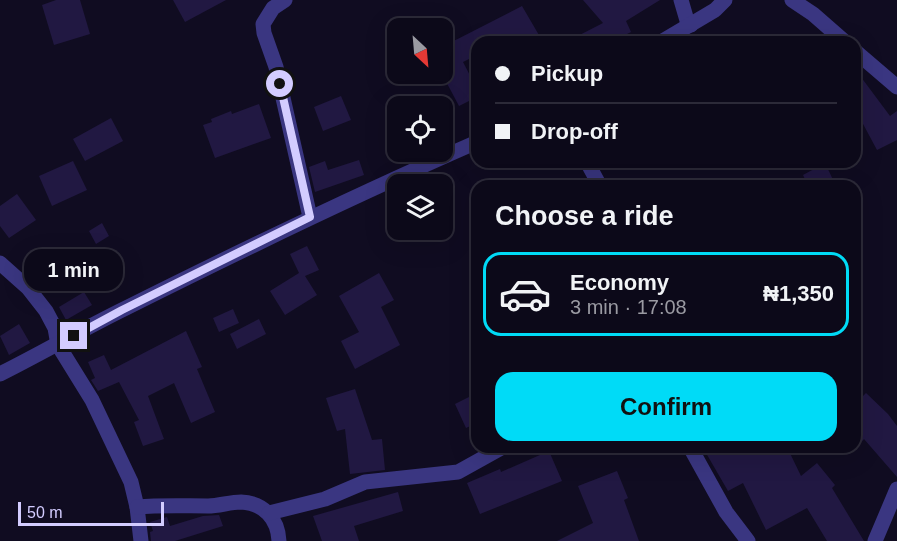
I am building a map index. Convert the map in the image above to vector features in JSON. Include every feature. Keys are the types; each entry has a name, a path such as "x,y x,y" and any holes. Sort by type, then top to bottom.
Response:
{"street":[{"path":"285,0 273,8 262,24 276,67 310,217"},
{"path":"681,0 688,24 691,25"},
{"path":"672,36 715,10 725,0"},
{"path":"792,0 813,14 838,36"},
{"path":"861,56 897,87"},
{"path":"0,374 122,310 310,217 471,145"},
{"path":"0,263 28,288 46,311 55,328 58,345 92,400 112,439 131,482 141,541"},
{"path":"269,513 325,499 365,483 458,472 492,453"},
{"path":"693,453 726,512 747,541"},
{"path":"875,541 897,489"},
{"path":"137,507 179,504 210,506 242,502 256,506 276,520 279,541"}],"building":[{"path":"56,0 80,0 90,34 54,45 42,5"},
{"path":"173,0 226,0 185,22"},
{"path":"583,0 660,0 626,21 631,32 623,36 578,36 603,23"},
{"path":"522,6 540,36 471,36 471,58 463,62 471,77 471,100 459,106 447,84 453,84 453,41"},
{"path":"861,77 890,116 897,111 897,140 877,150 861,120"},
{"path":"341,96 351,120 323,131 314,107"},
{"path":"259,104 271,138 215,158 203,125 231,111 232,114"},
{"path":"111,118 123,141 85,161 73,139"},
{"path":"359,160 364,175 315,192 309,167 325,161 328,170"},
{"path":"73,161 87,190 52,206 39,176"},
{"path":"816,168 827,168 833,180 805,180 803,175"},
{"path":"17,194 36,220 9,238 0,226 0,206"},
{"path":"102,223 109,236 96,244 89,231"},
{"path":"307,246 319,270 305,276 317,295 285,315 270,291 299,273 290,254"},
{"path":"379,273 394,300 381,307 400,345 355,369 341,341 359,332 339,296"},
{"path":"84,292 92,305 66,320 59,307"},
{"path":"233,309 239,323 219,332 213,318"},
{"path":"259,319 266,334 237,349 230,334"},
{"path":"19,324 30,343 9,355 0,336"},
{"path":"186,331 202,367 197,369 215,412 191,423 174,383 148,396 164,439 143,446 134,422 139,420 119,382 98,391 91,380 95,378 88,362 104,355 111,370"},
{"path":"355,389 372,440 382,439 385,470 350,474 345,429 337,431 326,398"},
{"path":"866,393 897,426 897,477 864,439 861,442 861,398"},
{"path":"471,396 471,426 466,428 455,404"},
{"path":"544,453 550,453 562,481 480,514 467,483 500,469 501,472"},
{"path":"706,453 790,453 801,476 817,463 835,485 832,488 864,541 827,541 807,508 766,530 743,483 728,491"},
{"path":"617,471 628,498 624,500 639,541 557,541 593,523 578,486"},
{"path":"398,492 403,511 354,526 359,541 322,541 313,516"},
{"path":"219,515 223,526 175,541 151,541 150,532 153,531 150,522 167,517 170,526 203,516"}],"route":[{"path":"74,336 310,217 280,84"}]}
